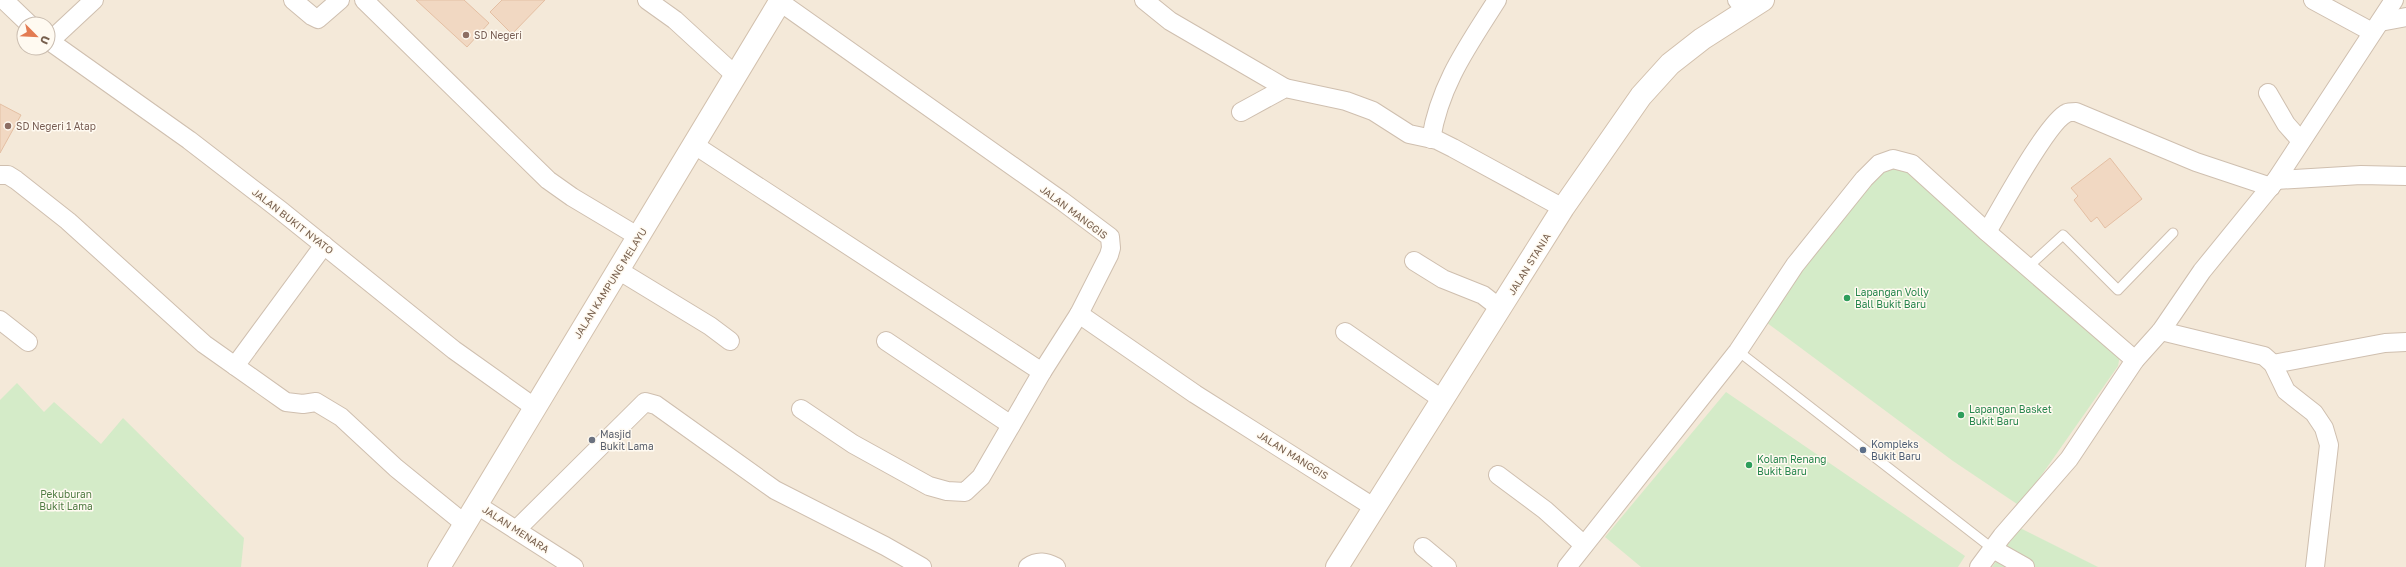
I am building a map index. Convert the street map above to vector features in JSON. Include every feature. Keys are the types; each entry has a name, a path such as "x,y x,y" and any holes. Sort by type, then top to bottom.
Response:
{"street":[{"path":"4,0 21,16"},
{"path":"56,35 94,0"},
{"path":"293,0 312,16 318,19 340,0"},
{"path":"364,0 548,180 572,197 639,236"},
{"path":"647,0 675,20 735,75"},
{"path":"1144,0 1170,21 1285,88 1346,102 1373,111 1409,134 1432,139 1454,148 1563,208"},
{"path":"1432,139 1436,114 1444,90 1455,67 1497,0"},
{"path":"2313,0 2376,27 2406,17"},
{"path":"1980,566 2002,536 2069,459 2135,360 2161,331 2202,271 2274,183 2394,0"},
{"name":"JALAN KAMPUNG MELAYU","path":"439,567 780,1"},
{"name":"JALAN MANGGIS","path":"780,1 1110,237 1112,248 1079,314 1195,394 1375,508"},
{"name":"JALAN STANIA","path":"1338,567 1563,208 1641,96 1662,72 1749,3"},
{"name":"JALAN BUKIT NYATO","path":"56,46 189,140 324,245 454,350 534,407"},
{"path":"1240,112 1285,88"},
{"path":"2268,93 2282,119 2301,141"},
{"path":"1986,232 2037,149 2057,121 2067,113 2076,112 2196,162 2274,183 2361,175 2406,176"},
{"path":"693,144 1042,372"},
{"path":"1498,475 1546,510 1578,559 1732,358 1795,265 1879,164 1893,159 1912,164 1986,232 2135,360"},
{"path":"0,175 8,175 16,180 68,221 204,344 286,402 303,404 316,402 336,413 396,468 465,524"},
{"path":"235,366 324,245"},
{"path":"1414,261 1443,279 1483,295 1501,309"},
{"path":"618,270 710,326 730,341"},
{"path":"801,409 853,444 929,486 947,491 965,492 981,477 1042,372 1079,314"},
{"path":"0,320 28,342"},
{"path":"2161,331 2264,356 2272,364 2286,391 2314,413 2324,428 2329,445 2315,567"},
{"path":"1345,332 1443,400"},
{"path":"886,341 1011,425"},
{"path":"2272,364 2385,343 2406,342"},
{"path":"516,530 645,402 656,405 775,490 885,546 922,567"},
{"name":"JALAN MENARA","path":"477,505 574,567"},
{"path":"1423,547 1447,567"},
{"path":"1993,549 2025,567"},
{"path":"1028,567 1035,563 1046,562 1056,567"}],"lane":[{"path":"2028,267 2063,235 2118,290 2173,233"},
{"path":"1732,358 1993,549"}],"shaded area":[{"path":"0,0 2406,0 2406,567 0,567"}],"green space":[{"path":"1889,154 2120,355 2118,366 2020,506 1953,461 1755,314"},
{"name":"Pekuburan Bukit Lama","path":"17,383 44,412 54,402 101,444 123,418 244,538 241,567 0,567 0,400"},
{"name":"Kolam Renang Bukit Baru","path":"1726,392 1965,556 1958,567 1641,567 1605,537"},
{"path":"2020,528 2098,567 1992,567"}],"building":[{"name":"SD Negeri","path":"416,0 464,0 489,23 467,47"},
{"name":"SD Negeri","path":"502,0 545,0 512,34 490,12"},
{"name":"SD Negeri 1 Atap","path":"0,104 21,115 0,153"},
{"path":"2110,158 2142,199 2105,228 2097,217 2091,222 2074,200 2078,196 2071,188"}],"place":[{"name":"SD Negeri","path":"466,35"},
{"name":"SD Negeri 1 Atap","path":"8,126"},
{"name":"Lapangan Volly Ball Bukit Baru","path":"1847,298"},
{"name":"Lapangan Basket Bukit Baru","path":"1961,415"},
{"name":"Masjid Bukit Lama","path":"592,440"},
{"name":"Kompleks Bukit Baru","path":"1863,450"},
{"name":"Kolam Renang Bukit Baru","path":"1749,465"}]}
